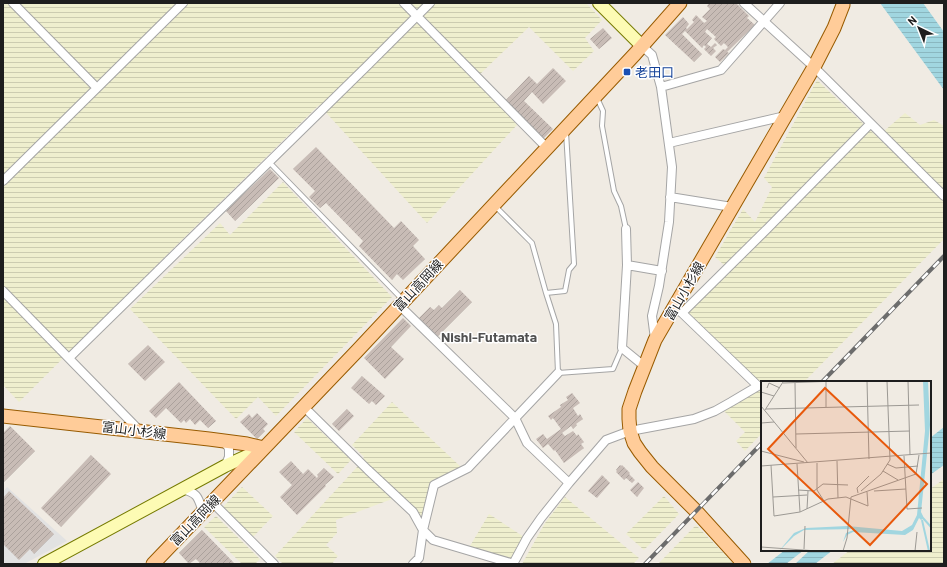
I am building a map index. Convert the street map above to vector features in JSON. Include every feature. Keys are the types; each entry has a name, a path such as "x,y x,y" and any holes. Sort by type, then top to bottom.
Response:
{"main road":[{"name":"富山高岡線","path":"153,564 357,351 401,302 566,128 680,3"},
{"name":"富山小杉線","path":"744,564 696,511 652,467 640,452 634,443 630,431 630,409 644,366 655,340 678,310 732,207 814,67 834,28 843,3"},
{"name":"富山小杉線","path":"3,416 247,444 264,448"}],"street":[{"path":"13,3 97,88"},
{"path":"3,181 183,3"},
{"path":"404,3 547,148"},
{"path":"69,358 430,3"},
{"path":"599,3 652,56 661,87 672,167 669,222 662,271 652,316 655,340"},
{"path":"744,3 814,67 944,196"},
{"path":"661,87 720,70 780,3"},
{"path":"669,143 785,116"},
{"path":"303,406 362,465 413,512 423,530 433,540 513,564 527,538 569,483 606,440 630,431 694,419 715,411 758,386 678,310 768,228 870,124"},
{"path":"670,197 732,207"},
{"path":"626,229 627,265 622,348 644,366"},
{"path":"627,265 662,271"},
{"path":"3,291 140,431"},
{"path":"401,302 515,418 527,443 569,483"},
{"path":"413,564 419,558 423,530 434,484 468,468 558,373"},
{"path":"222,441 229,448 229,457 225,466"},
{"path":"44,564 225,466 264,448"},
{"path":"182,489 191,491 207,507 274,564"}],"lane":[{"path":"595,96 603,111 602,126 614,191 621,206 626,229"},
{"path":"546,293 565,291 569,270 574,264 566,128"},
{"path":"272,165 401,302"},
{"path":"493,205 532,243 556,324 558,373 613,369 622,348"}],"green space":[{"path":"3,3 586,3 602,20 585,38 594,51 573,71 529,27 476,78 517,125 427,223 319,105 19,402 3,385"},
{"path":"817,80 944,200 944,239 805,381 761,381 761,383 688,312 731,271 715,257 743,209 755,222 772,187 764,178"},
{"path":"905,113 920,125 934,120 944,126 944,192 884,131"},
{"path":"283,182 392,297 276,416 258,397 236,419 130,309 220,223 230,235"},
{"path":"758,389 761,392 761,434 745,451 736,441 745,432 723,410"},
{"path":"392,402 462,468 433,480 421,517 417,510 362,459 364,457 352,445"},
{"path":"307,418 351,460 338,474 294,432"},
{"path":"358,466 392,499 336,520 337,533 326,545 338,556 333,562 334,564 283,564 275,556"},
{"path":"944,479 944,564 832,564 849,551 931,551 931,488"},
{"path":"242,487 273,516 253,537 223,507"},
{"path":"664,496 679,514 644,550 626,534"},
{"path":"565,497 639,558 633,564 522,564 545,523"},
{"path":"489,514 524,537 513,559 470,546"},
{"path":"216,516 260,559 255,564 242,564 204,527"},
{"path":"696,525 734,564 658,564"}],"shaded area":[{"path":"7,487 67,541 24,564 3,564 3,492"}],"water":[{"path":"880,3 923,3 944,32 944,90"},
{"path":"944,427 944,465 931,474 931,437"},
{"path":"784,551 803,551 786,564 767,564"},
{"path":"809,551 832,551 815,564 795,564"}],"building":[{"path":"709,3 736,3 749,16 747,18 755,25 727,52 729,53 720,62 715,57 723,49 725,50 728,47 724,43 721,46 714,39 716,37 707,29 705,32 712,38 707,44 711,47 715,43 717,45 713,48 716,51 711,56 704,49 706,47 704,45 702,48 685,31 682,34 702,54 694,62 665,35 683,17 689,24 686,28 687,29 694,22 692,20 696,15 704,23 707,21 702,17 710,9 707,6"},
{"path":"603,28 612,38 599,49 590,39"},
{"path":"553,68 566,81 543,104 532,92 524,101 553,129 543,139 505,101 529,76 537,84"},
{"path":"316,147 394,228 401,221 419,240 413,246 425,259 403,280 397,274 392,280 359,246 363,241 326,203 320,208 309,197 315,191 293,169"},
{"path":"270,169 279,178 235,221 226,211"},
{"path":"460,290 472,302 437,337 418,319 430,307 434,310 439,305 442,308"},
{"path":"403,318 411,326 391,347 404,359 385,379 364,358"},
{"path":"148,345 165,362 145,381 128,364"},
{"path":"362,376 385,396 376,405 372,401 369,404 351,388"},
{"path":"179,382 216,421 208,428 200,420 195,425 190,419 186,423 184,420 181,423 166,408 156,418 149,411"},
{"path":"572,393 580,403 573,408 578,416 580,414 583,419 576,424 577,425 573,429 571,426 562,433 565,436 573,431 577,436 578,434 584,442 581,444 584,448 564,463 555,450 554,451 548,444 543,448 536,439 543,434 547,439 561,429 553,418 551,420 548,416 561,407 560,405 568,400 566,397"},
{"path":"347,409 354,416 339,431 332,424"},
{"path":"257,413 268,424 263,429 265,431 257,439 240,422 249,414 252,418"},
{"path":"10,426 35,451 3,483 3,431 4,432"},
{"path":"91,455 111,474 61,527 41,508"},
{"path":"291,461 303,474 308,469 317,478 317,475 324,468 334,477 297,515 280,497 292,485 279,472"},
{"path":"620,465 622,465 630,473 629,474 635,480 632,483 626,478 624,480 616,472"},
{"path":"602,475 610,483 597,498 588,491"},
{"path":"638,482 644,488 637,497 630,490"},
{"path":"9,491 54,534 34,554 30,549 19,560 3,544 3,498"},
{"path":"202,530 235,564 201,564 196,559 189,564 179,553"}],"railway":[{"path":"823,381 944,256"},
{"path":"645,564 761,444"}],"place":[{"name":"老田口","path":"627,72"}],"district":[{"name":"Nishi-Futamata","path":"489,337"}]}
